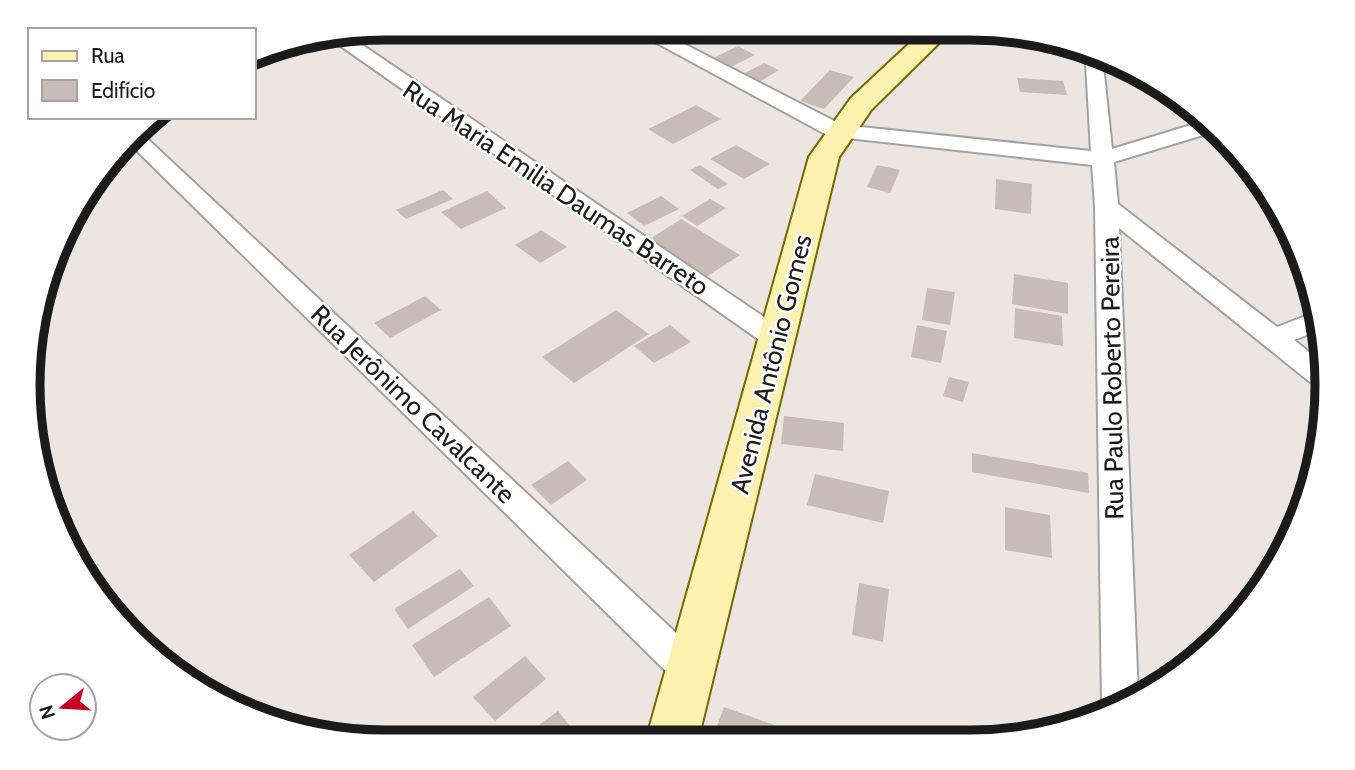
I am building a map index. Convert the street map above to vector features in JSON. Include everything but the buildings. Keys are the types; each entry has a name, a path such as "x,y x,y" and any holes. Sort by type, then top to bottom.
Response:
{"street":[{"path":"661,40 837,131 1102,159 1200,129"},
{"name":"Avenida Antônio Gomes","path":"675,730 824,157 837,131 854,109 926,40"},
{"name":"Rua Maria Emilia Daumas Barreto","path":"345,43 777,339"},
{"name":"Rua Paulo Roberto Pereira","path":"1094,63 1107,206 1120,695"},
{"name":"Rua Jerônimo Cavalcante","path":"140,142 692,672"},
{"path":"1107,206 1314,371"},
{"path":"1273,338 1309,324"}]}
